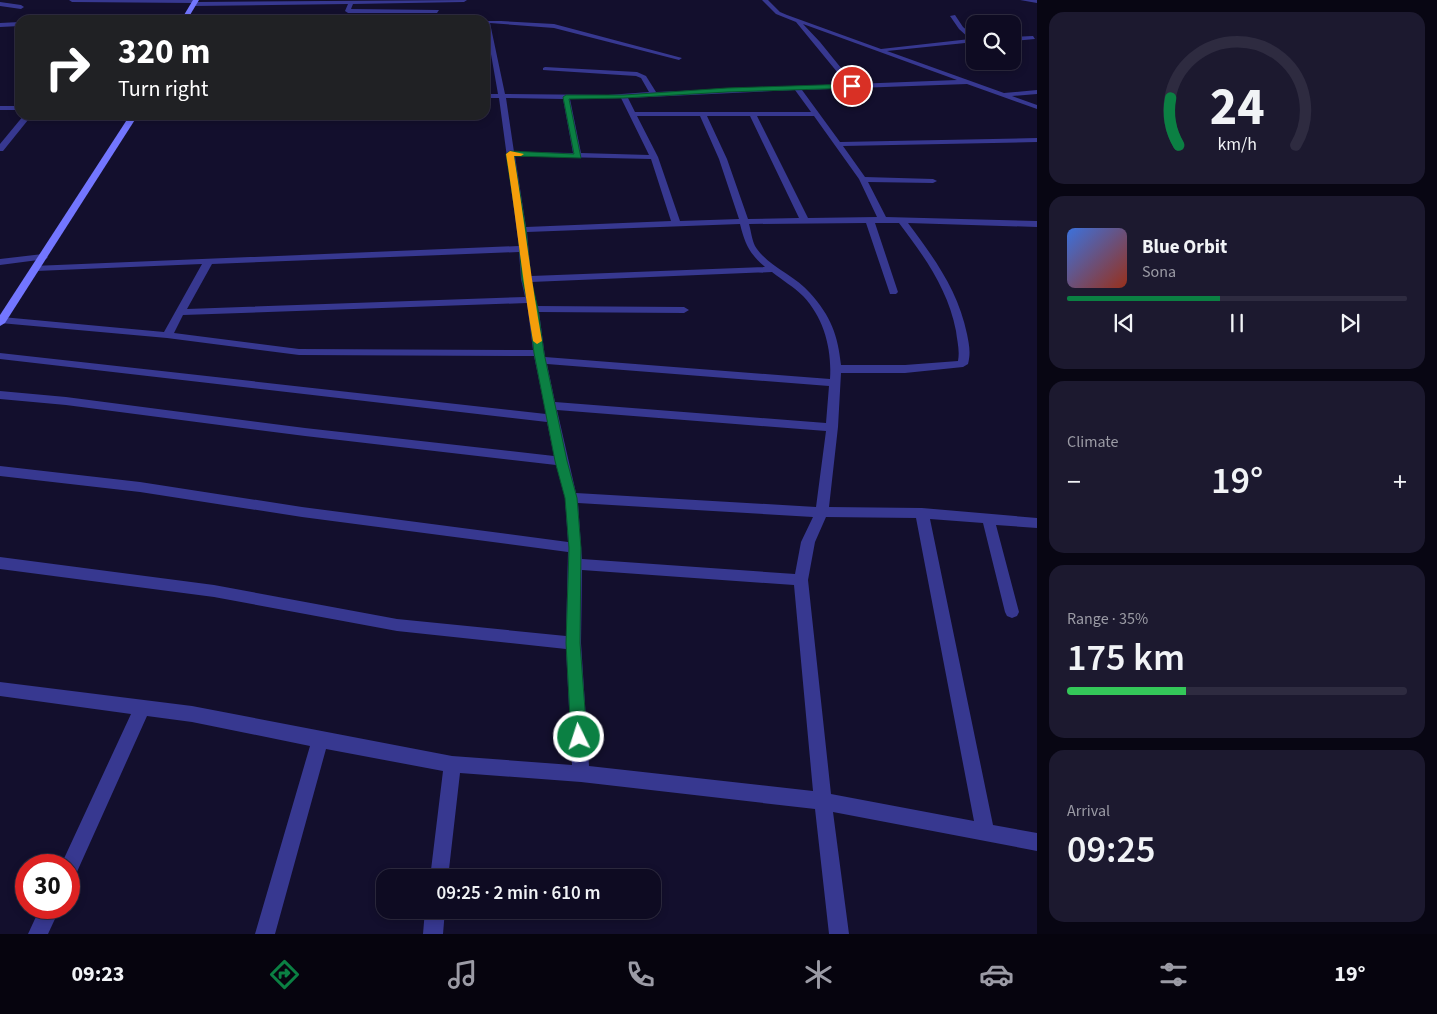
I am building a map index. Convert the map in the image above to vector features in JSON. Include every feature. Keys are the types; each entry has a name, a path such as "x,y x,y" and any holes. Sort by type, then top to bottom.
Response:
{"street":[{"path":"72,0 195,2 464,0"},
{"path":"765,0 778,12 792,18 1037,107"},
{"path":"1023,0 1037,1"},
{"path":"351,1 348,12 437,11"},
{"path":"1,2 20,7"},
{"path":"187,15 195,2"},
{"path":"953,16 966,32"},
{"path":"792,18 813,38 852,86"},
{"path":"490,21 554,26 679,58"},
{"path":"0,25 15,24"},
{"path":"1021,38 1033,38"},
{"path":"879,50 966,41"},
{"path":"490,44 502,96 522,230 526,279 561,461 571,498 575,548 573,643 581,774"},
{"path":"545,68 637,74 644,77 653,93"},
{"path":"490,96 624,96 653,93 969,82"},
{"path":"797,88 863,179 883,220"},
{"path":"1005,94 1037,92"},
{"path":"624,96 654,157 676,223"},
{"path":"566,97 578,156"},
{"path":"0,108 15,108"},
{"path":"702,113 723,159 750,245 758,258 806,294 821,314 833,340 836,369 832,427 822,512 808,542 801,580 823,801 839,934"},
{"path":"633,114 816,114"},
{"path":"753,115 804,219"},
{"path":"0,149 24,120"},
{"path":"131,120 1,321 167,335 299,352 540,357 834,383"},
{"path":"839,144 982,143 1037,140"},
{"path":"510,154 654,157"},
{"path":"863,179 933,181"},
{"path":"522,230 804,219 1037,224"},
{"path":"870,220 894,292"},
{"path":"836,369 875,370 963,364 965,357 960,319 954,300 932,261 902,220"},
{"path":"36,268 524,249"},
{"path":"0,262 43,257"},
{"path":"167,335 208,262"},
{"path":"526,279 775,269"},
{"path":"181,312 532,304 684,310"},
{"path":"0,356 126,368 415,405 553,419"},
{"path":"0,395 66,401 304,432 561,461"},
{"path":"550,406 832,427"},
{"path":"0,471 140,487 302,512 575,548"},
{"path":"571,498 822,512 922,513 1037,523"},
{"path":"922,513 985,831"},
{"path":"988,518 1012,612"},
{"path":"0,563 214,591 397,625 573,643"},
{"path":"575,564 801,580"},
{"path":"0,689 192,714 452,764 581,774 823,801 1037,842"},
{"path":"75,854 142,708"},
{"path":"265,934 320,740"},
{"path":"440,869 452,764"},
{"path":"38,934 45,919"},
{"path":"433,934 434,919"}],"slow traffic":[{"path":"521,154 510,154 522,230 526,279 533,309 537,341"}],"route":[{"path":"579,737 573,643 575,548 571,498 561,461 539,353 533,309 526,279 522,230 510,154 578,156 566,97 852,86"}]}
